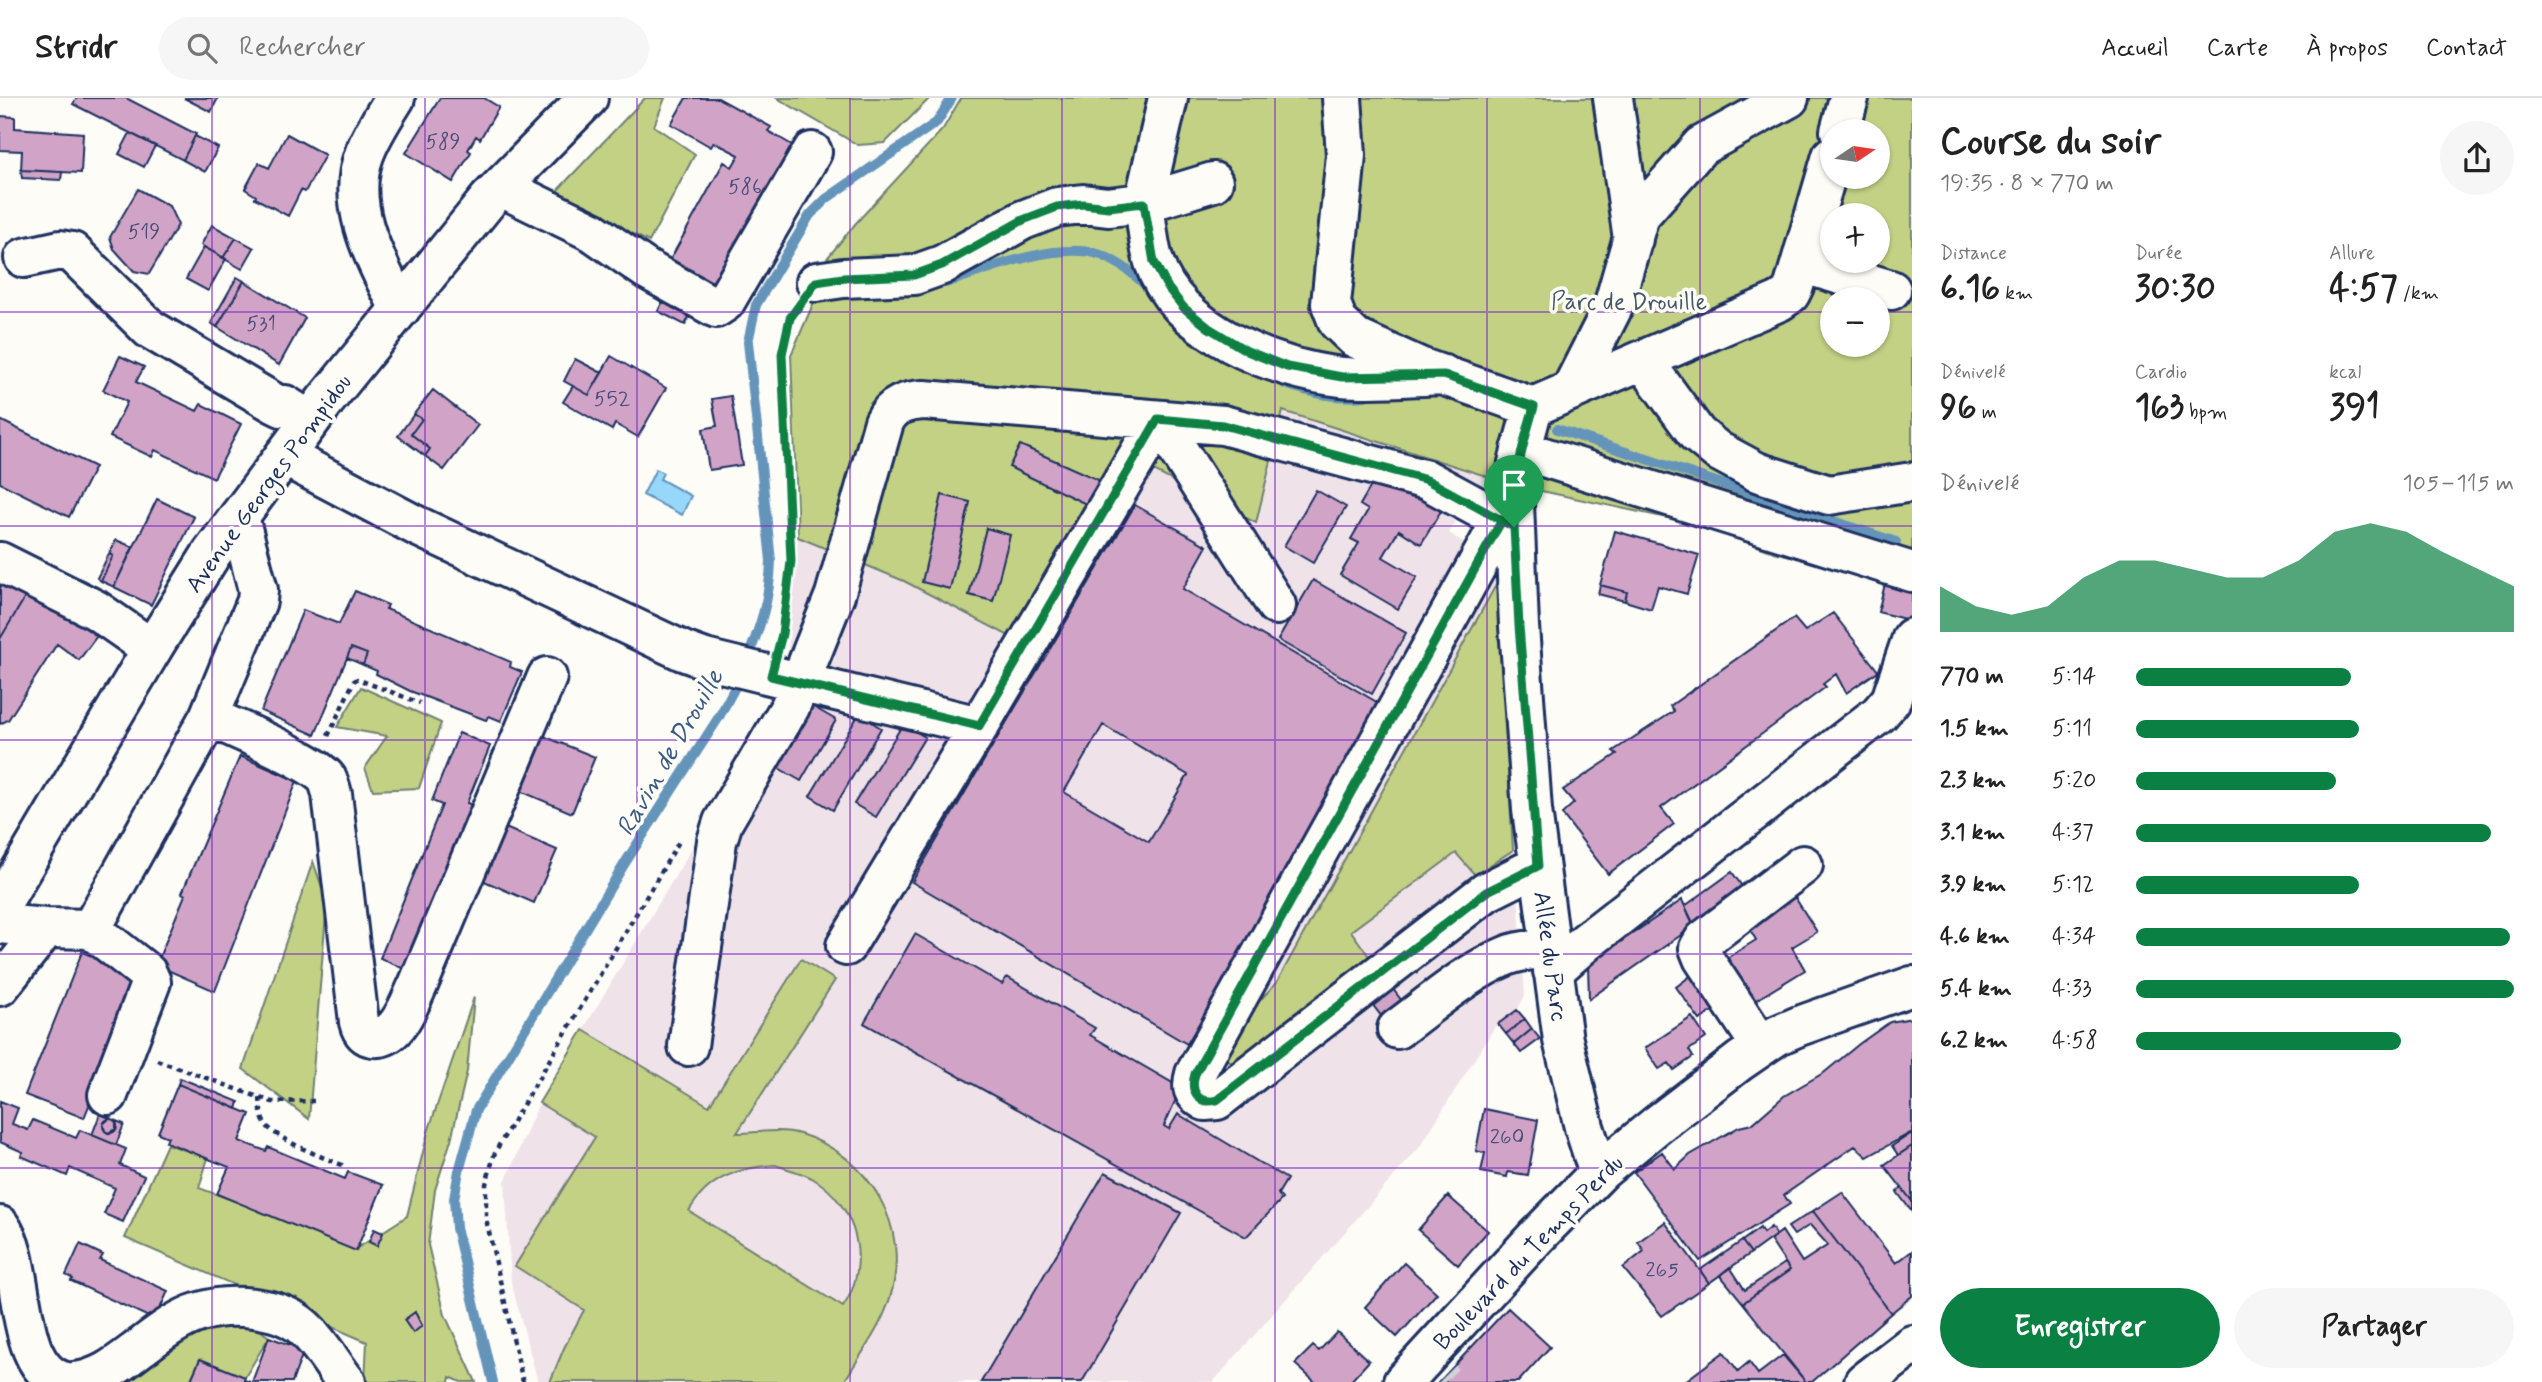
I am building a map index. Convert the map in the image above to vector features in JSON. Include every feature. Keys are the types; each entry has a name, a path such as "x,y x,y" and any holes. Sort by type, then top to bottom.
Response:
{"street":[{"path":"395,98 365,151 357,191 362,220 372,248 400,309"},
{"name":"Avenue Georges Pompidou","path":"0,906 212,553 310,421 400,309 501,187 588,98"},
{"path":"1168,98 1144,203 1154,262 1168,288 1184,308 1209,328 1247,351 1287,367 1342,377 1444,375"},
{"path":"1342,98 1346,155 1331,304 1338,322 1355,338 1422,368 1534,407 1780,301 1790,294 1822,189"},
{"path":"1614,98 1633,239"},
{"path":"1571,390 1613,306 1639,216 1701,146 1789,98"},
{"path":"1843,119 1849,98"},
{"path":"501,187 593,232 646,269 716,308 725,302 812,152"},
{"path":"816,282 914,275 942,265 1023,220 1057,207 1083,204 1108,207 1144,203 1213,182"},
{"path":"24,258 60,250 72,252 150,329 216,370 274,403 282,407 285,405 310,421"},
{"path":"1801,263 1891,290"},
{"path":"1643,360 1697,434 1718,451 1757,472 1829,495 1912,482"},
{"path":"779,677 835,595 884,422 889,412 910,400 1223,425 1427,480 1912,572"},
{"path":"1534,407 1513,496 1195,1074 1192,1085 1194,1093 1205,1101 1217,1100 1486,892 1538,866"},
{"path":"1158,419 1276,605"},
{"path":"845,946 979,726 1158,419"},
{"path":"284,456 417,526 683,651 979,726"},
{"name":"Allée du Parc","path":"1513,496 1519,626 1538,866 1563,1040 1584,1127 1594,1158 1602,1171"},
{"path":"91,929 209,717 257,601 258,590 239,517"},
{"path":"0,562 96,610 152,649"},
{"path":"1396,1028 1476,972 1498,960 1520,951 1551,959 1586,942 1879,714 1891,700 1912,638"},
{"path":"209,717 269,744 327,779 332,794 361,1029 370,1037 379,1037 386,1035 399,1023 418,985 547,677"},
{"path":"688,1046 717,841 723,822 790,707 779,677"},
{"path":"1761,1046 1699,948 1704,940 1803,865"},
{"path":"0,924 91,929 147,972 151,982 108,1095"},
{"path":"0,986 46,928"},
{"name":"Boulevard du Temps Perdu","path":"1423,1374 1537,1236 1602,1171 1761,1046 1799,1026 1912,986"},
{"path":"0,1226 8,1240 37,1363 56,1380 66,1382"},
{"path":"74,1382 109,1371 185,1318 202,1311 228,1307 275,1313 302,1325 346,1382"},
{"path":"1864,1382 1912,1346"}],"path":[{"path":"779,677 791,561 782,354 790,318 816,282"},
{"path":"313,769 357,679 420,703"},
{"path":"523,1382 486,1219 486,1184 495,1152 684,834"},
{"path":"161,1061 272,1102 314,1101"},
{"path":"260,1098 264,1121 271,1130 317,1155 345,1166"}],"shaded area":[{"path":"791,355 1282,411 1486,477 1490,500 1468,500 1449,533 1495,564 1525,996 1517,1010 1496,1025 1419,1148 1213,1382 538,1382 511,1282 505,1182 539,1103 736,775 786,674 798,537"}],"green space":[{"path":"645,98 665,98 654,126 695,154 649,242 554,194"},
{"path":"777,98 930,98 885,143 858,145"},
{"name":"Parc de Drouille","path":"961,98 1912,98 1912,578 1777,553 1695,524 1514,485 1283,411 1256,523 1136,462 1028,646 904,581 798,537 791,355 823,281 806,284 856,223 943,129"},
{"path":"1497,583 1513,850 1475,875 1456,853 1351,931 1371,959 1235,1062 1226,1060 1222,1054 1232,1031 1277,982"},
{"path":"361,687 441,723 419,788 373,790 365,768 387,736 337,727"},
{"path":"313,861 327,902 309,1119 243,1069"},
{"path":"801,959 835,980 737,1133 792,1132 825,1144 847,1159 865,1177 880,1198 890,1221 895,1246 895,1272 890,1298 876,1331 844,1382 550,1382 584,1310 515,1266 595,1137 539,1103 583,1030 709,1106","holes":["775,1165 812,1178 840,1203 849,1219 858,1254 857,1272 843,1307 689,1211 705,1190 726,1176 749,1168"]},
{"path":"474,997 467,1071 451,1140 435,1190 428,1245 445,1315 476,1382 461,1382 450,1377 449,1382 365,1382 367,1342 125,1238 167,1144 208,1158 199,1188 359,1247 407,1216 428,1132"},
{"path":"241,1316 269,1337 245,1377 200,1359 190,1382 116,1382 187,1326"}],"water":[{"path":"656,469 663,473 660,479 691,496 682,515 643,495"}],"building":[{"path":"77,98 126,98 196,134 183,160 73,104"},
{"path":"184,98 218,98 211,112"},
{"path":"440,98 484,98 499,107 480,139 476,136 468,150 471,152 453,182 406,153"},
{"path":"686,98 718,98 771,127 768,131 799,149 714,297 665,269 724,162 732,167 739,155 714,142 711,147 671,124"},
{"path":"0,116 15,117 15,128 83,133 81,173 21,170 22,151 0,150"},
{"path":"130,133 155,146 144,167 119,154"},
{"path":"287,134 325,155 305,192 301,190 288,216 255,198 256,196 245,189 259,163 269,168"},
{"path":"195,136 218,148 205,172 183,160"},
{"path":"21,170 62,172 61,180 22,178"},
{"path":"138,189 169,206 178,225 149,274 134,271 114,249 110,237"},
{"path":"212,225 236,238 223,258 201,245"},
{"path":"236,238 254,248 242,269 223,258"},
{"path":"204,247 226,259 208,291 186,279"},
{"path":"237,277 244,281 217,327 211,323"},
{"path":"244,281 305,318 279,365 217,327"},
{"path":"666,295 693,310 685,325 658,311"},
{"path":"120,356 144,367 136,382 197,411 201,404 241,424 214,478 155,450 152,457 110,437 127,402 103,390"},
{"path":"611,356 666,388 638,437 615,424 612,430 563,402 573,386 589,395"},
{"path":"575,359 602,373 589,395 564,381"},
{"path":"433,390 478,425 444,470 425,456 430,449 411,434 422,419 414,414"},
{"path":"731,396 742,465 709,470 703,429 717,426 712,399"},
{"path":"414,414 422,419 411,434 430,449 425,456 398,436"},
{"path":"0,420 95,467 69,517 0,483"},
{"path":"1020,445 1103,482 1092,507 1009,467"},
{"path":"1379,472 1444,506 1421,544 1399,530 1383,557 1417,577 1398,609 1340,575 1359,543 1351,539 1368,510 1360,505"},
{"path":"1316,490 1346,507 1313,563 1284,546"},
{"path":"942,495 970,502 950,589 922,582"},
{"path":"157,499 194,517 151,605 114,587"},
{"path":"1135,505 1207,546 1183,589 1387,708 1187,1044 912,882","holes":["1103,725 1188,775 1149,842 1064,792"]},
{"path":"986,528 1010,535 993,601 969,595"},
{"path":"1615,531 1699,555 1687,594 1658,586 1651,609 1625,601 1627,592 1600,585"},
{"path":"116,540 133,547 114,587 101,581 113,556 109,554"},
{"path":"109,554 113,556 101,581 97,578"},
{"path":"0,579 27,594 0,639"},
{"path":"1313,580 1406,633 1372,694 1278,640"},
{"path":"1885,584 1912,591 1912,621 1878,612"},
{"path":"1600,585 1627,592 1625,601 1598,594"},
{"path":"355,591 388,605 386,609 511,662 510,667 522,672 501,721 489,716 486,720 410,691 363,665 367,654 351,648 315,735 261,711 303,610 339,624"},
{"path":"27,594 99,633 79,660 57,644 8,720 0,724 0,639"},
{"path":"1833,613 1878,671 1846,693 1836,674 1823,684 1826,687 1661,808 1674,824 1608,874 1562,814 1574,803 1563,790 1617,754 1613,751 1674,711 1670,706 1794,618 1805,631"},
{"path":"351,648 367,654 363,665 347,658"},
{"path":"810,705 836,720 801,781 775,766"},
{"path":"859,714 881,728 833,810 810,796"},
{"path":"903,724 925,737 876,817 854,804"},
{"path":"459,733 490,746 467,803 474,806 406,970 380,958 442,805 432,801"},
{"path":"541,735 595,757 572,813 518,790"},
{"path":"240,756 297,781 215,991 156,965 185,895 182,893"},
{"path":"503,827 557,850 534,903 482,880"},
{"path":"1732,872 1746,892 1696,929 1685,906"},
{"path":"1789,888 1817,932 1792,947 1805,970 1748,1005 1722,961 1756,940 1743,917"},
{"path":"1682,900 1694,926 1589,999 1588,964"},
{"path":"915,934 1002,984 1007,977 1095,1028 1090,1035 1181,1088 1164,1126 1169,1129 1178,1114 1287,1179 1278,1194 1282,1199 1246,1237 864,1023"},
{"path":"82,952 141,975 84,1118 25,1095"},
{"path":"1697,971 1721,1005 1700,1020 1676,987"},
{"path":"1389,984 1402,1001 1382,1017 1369,1000"},
{"path":"1517,1010 1525,1019 1506,1034 1498,1024"},
{"path":"1692,1017 1706,1038 1689,1050 1693,1057 1674,1070 1669,1063 1659,1069 1645,1048"},
{"path":"1912,1018 1912,1132 1867,1157 1855,1146 1784,1195 1790,1204 1700,1261 1634,1172 1662,1152 1675,1169 1690,1155 1739,1127 1752,1124 1784,1096 1825,1072 1890,1022"},
{"path":"1525,1019 1532,1029 1514,1044 1506,1034"},
{"path":"1532,1029 1540,1039 1521,1053 1514,1044"},
{"path":"180,1078 239,1102 237,1109 178,1084"},
{"path":"178,1084 250,1114 239,1141 266,1151 268,1147 345,1179 348,1172 383,1185 356,1251 217,1194 229,1167 166,1142 168,1137 158,1133"},
{"path":"0,1101 18,1108 12,1124 28,1130 33,1120 76,1138 80,1130 126,1149 120,1165 144,1176 123,1222 104,1214 115,1188 70,1168 67,1176 21,1156 23,1152 0,1142"},
{"path":"1484,1109 1538,1120 1528,1175 1508,1172 1507,1177 1481,1172 1485,1153 1476,1151"},
{"path":"100,1114 110,1118 103,1124 108,1133 116,1129 116,1121 124,1124 116,1145 92,1135"},
{"path":"110,1119 115,1121 115,1131 110,1133 105,1131 103,1126 105,1121"},
{"path":"1912,1133 1912,1146 1898,1155 1892,1146"},
{"path":"1912,1146 1912,1201 1884,1165"},
{"path":"1105,1172 1181,1213 1082,1382 981,1382"},
{"path":"1902,1188 1912,1201 1912,1212 1897,1192"},
{"path":"1842,1192 1896,1263 1912,1251 1912,1296 1891,1313 1813,1211"},
{"path":"1448,1196 1488,1231 1458,1265 1418,1230"},
{"path":"1813,1211 1891,1313 1812,1382 1806,1382 1743,1303 1790,1270 1770,1240 1782,1231 1802,1262 1828,1245 1810,1225 1794,1235 1788,1227"},
{"path":"1665,1222 1709,1283 1662,1316 1623,1268 1644,1251 1638,1242"},
{"path":"1771,1227 1776,1235 1751,1253 1742,1241 1760,1228 1763,1233"},
{"path":"374,1229 383,1233 377,1246 369,1242"},
{"path":"1742,1241 1751,1253 1709,1283 1700,1270"},
{"path":"80,1244 103,1255 100,1260 168,1291 155,1320 71,1281 73,1279 66,1275"},
{"path":"1404,1263 1437,1293 1397,1337 1365,1307"},
{"path":"1785,1263 1790,1270 1743,1303 1720,1275 1730,1267 1745,1290"},
{"path":"1508,1308 1550,1347 1518,1382 1439,1382"},
{"path":"415,1312 422,1326 413,1333 404,1320"},
{"path":"1337,1332 1369,1361 1350,1382 1315,1382 1295,1364 1313,1346 1319,1351"},
{"path":"269,1337 304,1350 292,1382 252,1382"},
{"path":"1724,1352 1738,1371 1749,1362 1758,1374 1783,1355 1806,1382 1684,1382"},
{"path":"200,1359 245,1377 244,1380 250,1382 190,1382"}],"waterway":[{"name":"Ravin de Drouille","path":"746,662 763,613 769,588 771,561 748,342 756,305 810,215 826,199 937,122 952,98"},
{"path":"945,283 1030,256 1082,251 1111,259 1137,277 1151,291"},
{"path":"1285,384 1324,394 1365,396"},
{"path":"1557,429 1896,542"},
{"name":"Ravin de Drouille","path":"493,1382 456,1228 454,1199 476,1110 625,863 719,717 741,676"}],"tunnel":[{"path":"1442,1379 1445,1382"}],"route":[{"path":"1514,527 1468,500 1427,480 1223,425 1158,419 979,726 771,676 782,634 791,561 782,354 790,318 816,282 914,275 942,265 1023,220 1057,207 1083,204 1108,207 1144,203 1154,262 1168,288 1184,308 1209,328 1247,351 1287,367 1342,377 1444,375 1534,407 1517,463 1514,527 1502,520 1195,1074 1192,1085 1194,1093 1210,1102 1217,1100 1486,892 1538,866 1514,527"}]}
